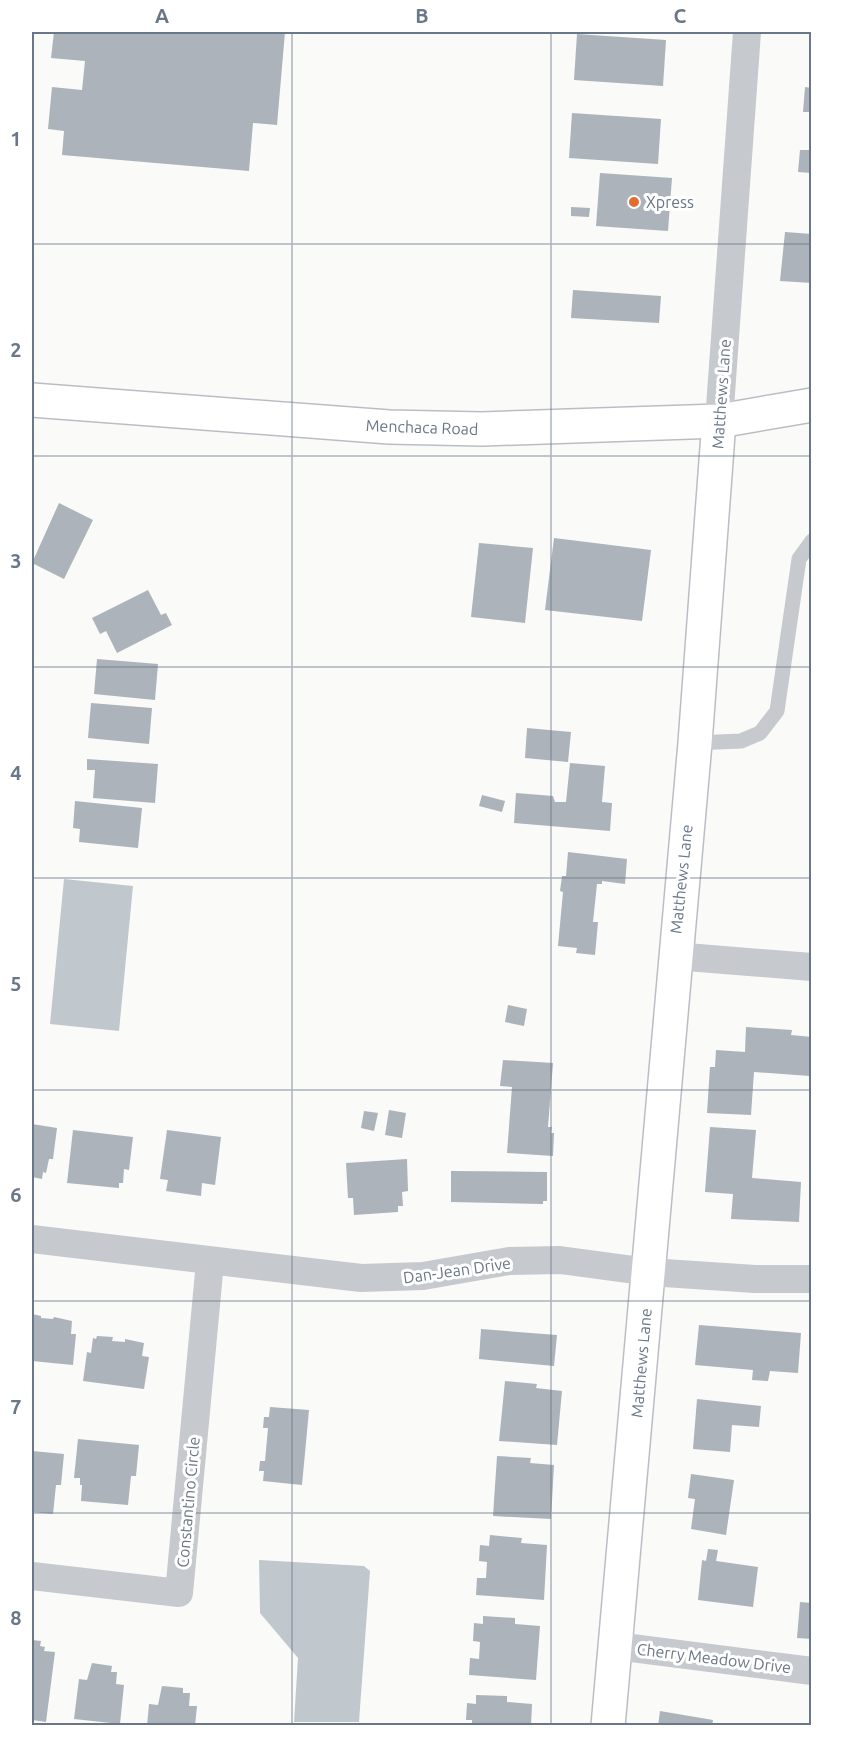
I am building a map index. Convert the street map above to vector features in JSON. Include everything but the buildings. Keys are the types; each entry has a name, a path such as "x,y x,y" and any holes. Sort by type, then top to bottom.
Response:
{"street":[{"name":"Matthews Lane","path":"608,1725 649,1272 674,956 695,743 747,32"},
{"name":"Menchaca Road","path":"32,400 389,427 482,429 719,421 812,405"},
{"path":"674,956 812,967"},
{"name":"Dan-Jean Drive","path":"32,1239 210,1262 362,1278 423,1276 518,1261 560,1260 649,1272 755,1279 812,1279"},
{"name":"Constantino Circle","path":"32,1576 179,1593 210,1262"},
{"name":"Cherry Meadow Drive","path":"616,1646 812,1671"}],"lane":[{"path":"695,743 741,741 760,733 777,711 799,559 812,541"}],"shaded area":[{"path":"64,879 133,886 119,1031 50,1024"},
{"path":"259,1560 364,1566 370,1571 359,1722 294,1722 298,1658 260,1613"}],"place":[{"name":"Xpress","path":"634,202"}]}
